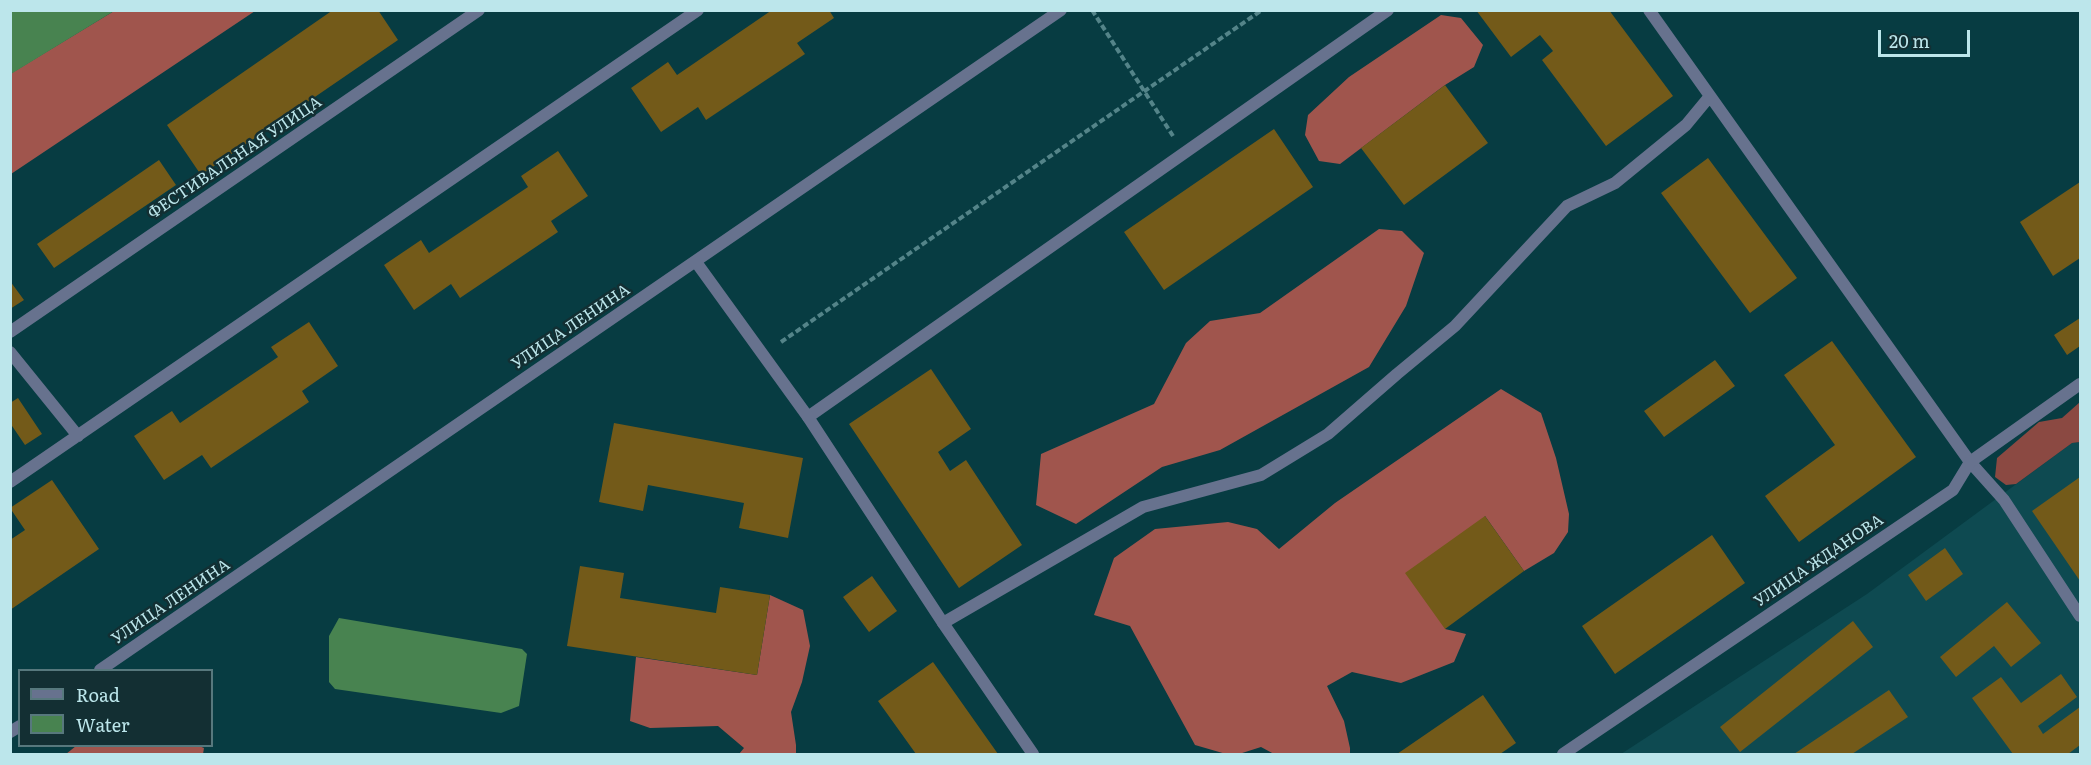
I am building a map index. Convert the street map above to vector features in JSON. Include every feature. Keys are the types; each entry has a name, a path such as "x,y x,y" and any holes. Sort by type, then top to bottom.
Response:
{"street":[{"name":"ФЕСТИВАЛЬНАЯ УЛИЦА","path":"10,332 479,10"},
{"path":"10,482 698,10"},
{"name":"УЛИЦА ЛЕНИНА","path":"101,669 1061,10"},
{"path":"808,417 1388,10"},
{"path":"1649,10 1970,462 2004,500 2080,616"},
{"path":"943,623 1143,507 1261,475 1328,434 1455,326 1567,206 1615,183 1686,124 1710,96"},
{"path":"696,262 808,417 943,623 1033,754"},
{"path":"10,352 78,436"},
{"name":"УЛИЦА ЖДАНОВА","path":"1563,754 1953,490 1970,462 2080,384"}],"path":[{"path":"1092,10 1185,153"},
{"path":"763,355 1262,10"}],"shaded area":[{"path":"114,11 255,11 11,174 10,74"},
{"path":"1441,15 1461,18 1483,45 1474,67 1445,85 1340,164 1319,161 1305,135 1308,115 1349,77"},
{"path":"1379,229 1402,231 1424,253 1406,306 1369,367 1220,450 1162,467 1076,524 1036,505 1041,454 1154,404 1186,343 1210,321 1260,313"},
{"path":"1501,389 1541,413 1556,458 1569,514 1568,532 1554,553 1524,571 1485,516 1445,629 1466,634 1454,662 1401,683 1352,672 1327,686 1344,721 1350,754 1274,754 1261,747 1239,754 1226,754 1195,745 1130,626 1094,615 1114,558 1155,529 1228,522 1257,529 1279,549 1335,503"},
{"path":"2080,402 2080,442 2072,443 2016,484 2006,485 1995,477 1997,458 2039,422 2062,418"},
{"path":"2080,442 2080,754 1621,754 1867,594 2072,443"},
{"path":"770,595 803,610 810,646 802,682 791,712 796,754 739,754 744,748 718,726 650,728 630,721 636,657 757,675"},
{"path":"75,747 204,748 203,754 66,754"}],"water":[{"path":"11,10 114,10 114,11 11,74"},
{"path":"339,618 522,649 527,654 519,706 501,713 335,689 329,682 329,636"}],"building":[{"path":"333,10 378,10 398,40 201,175 167,125"},
{"path":"772,10 829,10 834,18 797,43 805,54 706,120 698,107 661,132 631,88 668,62 677,75"},
{"path":"1476,10 1609,10 1673,96 1606,146 1542,60 1553,51 1540,35 1511,57"},
{"path":"1445,85 1488,143 1404,205 1361,148"},
{"path":"1274,129 1313,187 1164,290 1124,232"},
{"path":"558,151 588,196 551,221 558,232 460,298 451,284 414,310 384,265 421,240 429,253 528,187 521,176"},
{"path":"1708,158 1797,278 1750,313 1661,193"},
{"path":"159,160 176,185 54,268 37,244"},
{"path":"2080,182 2080,258 2053,276 2020,222"},
{"path":"10,281 24,300 10,309"},
{"path":"2080,318 2080,346 2067,355 2054,335"},
{"path":"309,322 338,366 302,391 309,402 211,468 202,455 164,480 134,436 172,411 180,423 278,357 271,347"},
{"path":"1832,341 1916,457 1799,542 1765,496 1835,445 1784,375"},
{"path":"1715,360 1735,386 1664,437 1644,411"},
{"path":"931,369 971,429 938,452 950,471 966,460 1022,545 959,588 849,424"},
{"path":"18,398 42,434 25,445 10,423 10,403"},
{"path":"614,423 803,458 788,538 739,528 744,503 648,485 643,511 599,502"},
{"path":"2080,477 2080,581 2032,511"},
{"path":"52,480 99,549 10,610 10,540 25,530 10,508"},
{"path":"1485,516 1524,571 1445,629 1405,573"},
{"path":"1712,535 1745,583 1615,674 1582,626"},
{"path":"1945,548 1963,574 1926,601 1908,575"},
{"path":"580,566 624,573 620,598 716,613 720,587 770,595 757,675 567,646"},
{"path":"872,576 897,611 869,632 843,597"},
{"path":"2007,602 2041,643 2011,667 1994,646 1956,677 1940,657"},
{"path":"1853,621 1873,647 1740,752 1720,727"},
{"path":"933,662 998,754 916,754 878,701"},
{"path":"2061,674 2077,697 2038,726 2043,734 2080,707 2080,745 2068,754 2013,754 1972,698 2001,677 2021,703"},
{"path":"1889,690 1908,717 1852,754 1794,754"},
{"path":"1483,695 1516,743 1500,754 1397,754"}]}
